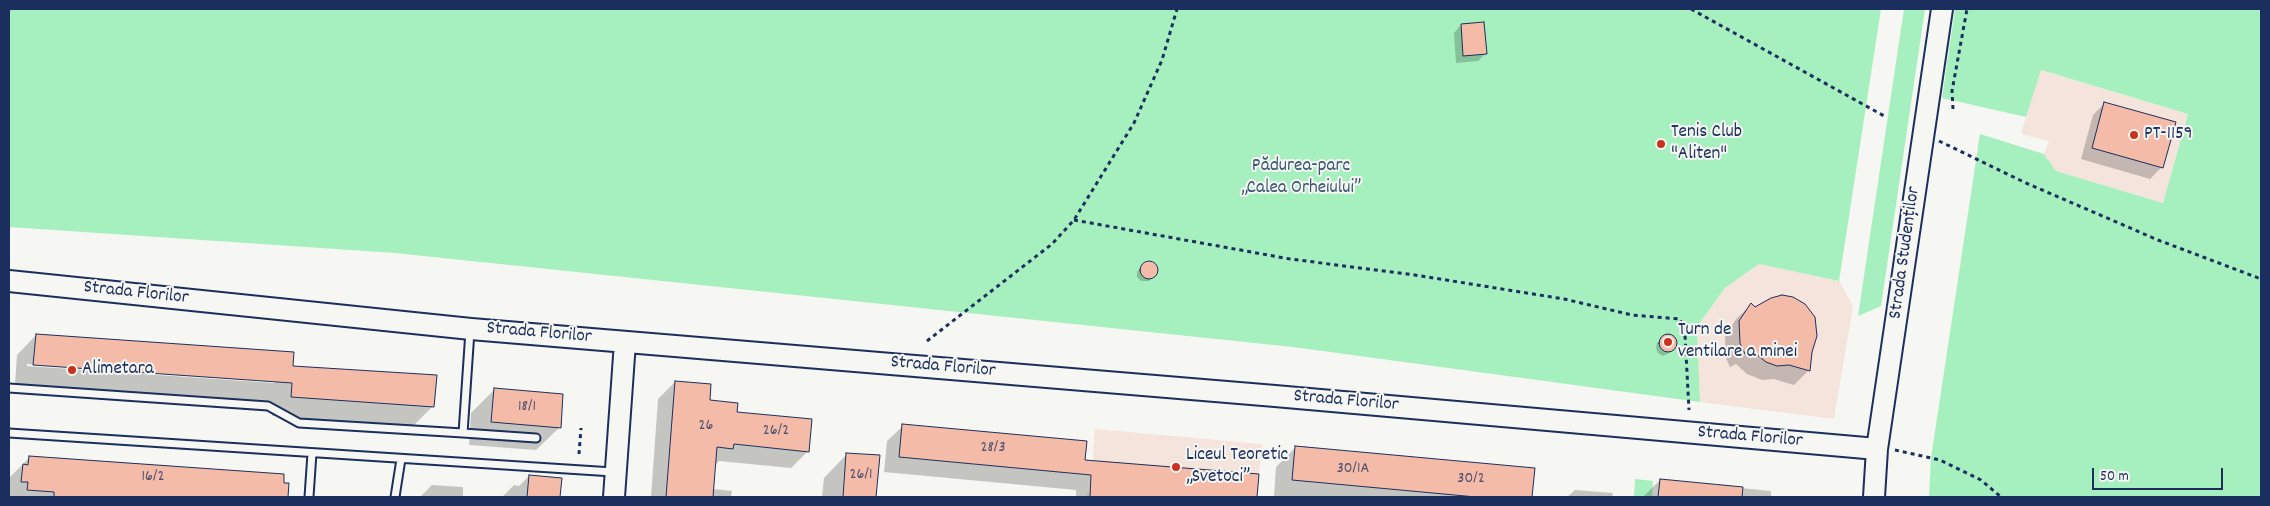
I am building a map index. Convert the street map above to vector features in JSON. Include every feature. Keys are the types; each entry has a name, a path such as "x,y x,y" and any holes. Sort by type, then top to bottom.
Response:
{"main road":[{"name":"Strada Studenților","path":"1874,497 1886,450 1923,134 1942,9"},
{"name":"Strada Florilor","path":"9,282 625,342 1255,394 1886,450"},
{"path":"614,497 625,342"}],"lane":[{"path":"463,433 471,328"},
{"path":"9,388 268,406 298,423 536,438"},
{"path":"9,434 616,472"},
{"path":"309,497 312,453"},
{"path":"395,497 401,459"}],"path":[{"path":"927,341 1052,244 1074,220 1134,123 1162,60 1177,9"},
{"path":"1691,9 1886,117"},
{"path":"1953,108 1952,91 1967,9"},
{"path":"1923,134 2026,183 2132,228 2261,279"},
{"path":"1074,220 1290,259 1415,275 1564,299 1632,315 1680,319 1685,335 1689,410"},
{"path":"579,454 581,428"},
{"path":"1886,450 1940,460 1981,480 2000,497"}],"shaded area":[{"path":"2040,70 2188,114 2163,203 2056,171 2044,154 2049,141 2021,134"},
{"path":"1759,264 1839,281 1853,306 1834,419 1700,402 1697,327 1725,288"},
{"name":"Liceul Teoretic „Svetoci”","path":"1095,429 1262,444 1257,497 1086,497 1087,493 1090,493"}],"green space":[{"name":"Pădurea-parc „Calea Orheiului”","path":"9,9 1881,9 1839,281 1759,264 1725,288 1697,327 1700,402 1293,347 395,253 9,227"},
{"path":"1904,9 1925,9 1881,306 1858,316"},
{"path":"1955,9 2261,9 2261,497 1929,497 1931,458 1980,134 2044,154 2056,171 2163,203 2188,114 2041,70 2026,117 1942,98"},
{"path":"1635,479 1653,481 1652,497 1634,497"}],"building":[{"path":"1484,22 1487,54 1463,56 1461,24"},
{"name":"PT-1159","path":"2104,102 2176,122 2163,168 2092,148"},
{"path":"1145,261 1153,261 1158,266 1156,277 1145,279 1140,274 1140,266"},
{"path":"1782,295 1793,297 1805,304 1815,317 1817,336 1812,352 1810,371 1789,365 1777,366 1766,362 1751,350 1745,354 1740,343 1739,321 1751,303 1755,307 1771,298"},
{"path":"36,334 294,352 293,366 437,375 434,407 291,397 292,383 33,365"},
{"name":"Turn de ventilare a minei","path":"1664,334 1672,334 1677,339 1675,350 1664,352 1659,347 1659,339"},
{"path":"675,381 711,384 710,400 738,403 737,412 812,419 809,452 734,444 733,449 717,447 713,497 666,497"},
{"path":"494,388 563,394 561,428 491,422"},
{"path":"902,424 1087,441 1085,460 1259,474 1257,497 1090,497 1091,475 899,457"},
{"path":"1295,446 1535,468 1532,497 1476,497 1292,480"},
{"path":"846,453 880,455 876,497 843,497"},
{"path":"29,456 284,474 284,483 289,483 288,497 54,497 54,492 27,490 28,482 21,482 23,464 28,465"},
{"path":"529,475 562,478 560,497 527,497"},
{"path":"1660,479 1743,487 1742,497 1658,497"}],"place":[{"name":"PT-1159","path":"2134,135"},
{"name":"Tenis Club \"Aliten\"","path":"1661,144"},
{"name":"Turn de ventilare a minei","path":"1668,342"},
{"name":"Alimetara","path":"72,370"},
{"name":"Liceul Teoretic „Svetoci”","path":"1176,467"}]}
